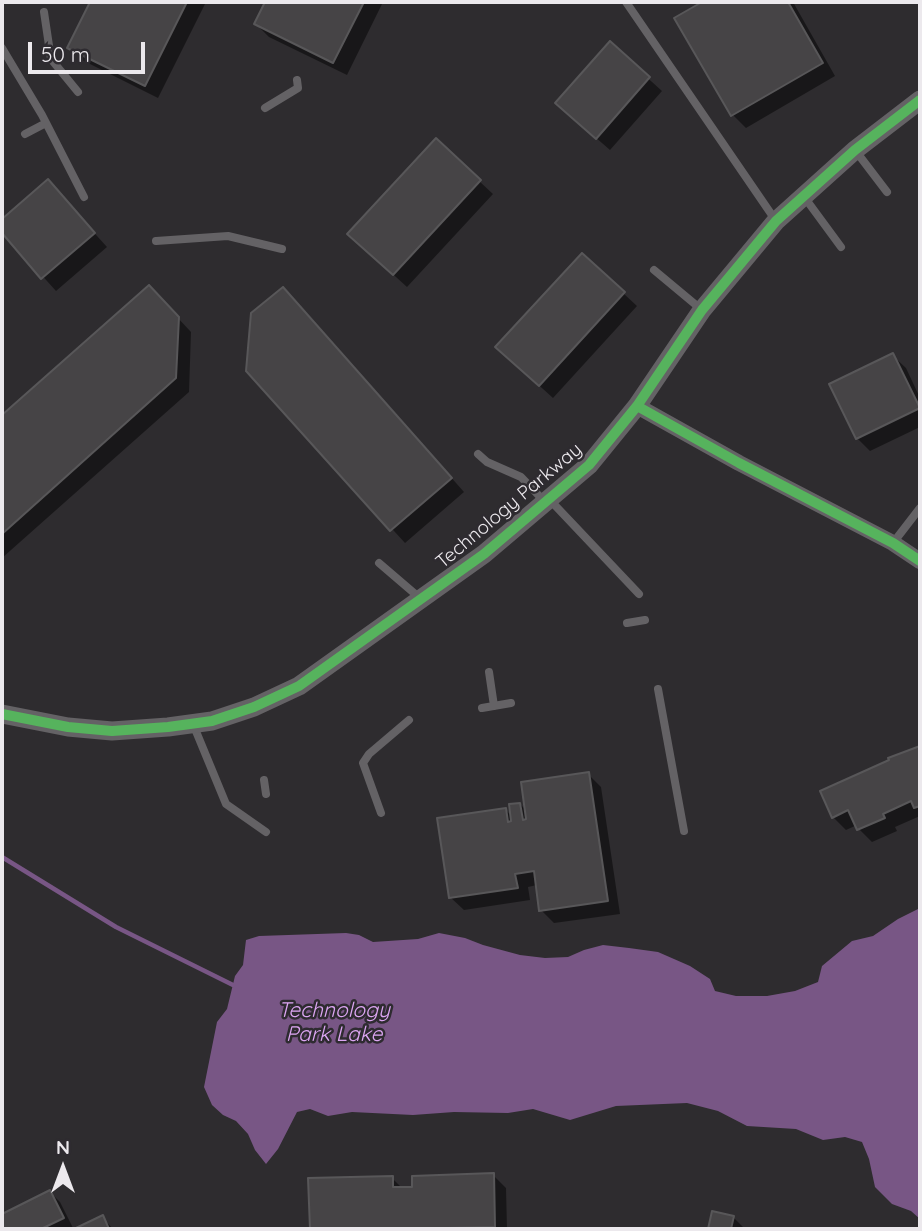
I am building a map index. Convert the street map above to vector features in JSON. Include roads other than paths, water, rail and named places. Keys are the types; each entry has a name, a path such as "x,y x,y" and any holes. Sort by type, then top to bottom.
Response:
{"street":[{"name":"Technology Parkway","path":"2,714 68,727 112,731 193,724 212,721 254,707 299,686 484,554 589,465 637,406 702,310 776,221 855,150 920,100"},
{"path":"637,406 739,463 893,543 920,561"}],"lane":[{"path":"626,2 776,221"},
{"path":"44,12 51,59 78,92"},
{"path":"2,48 46,123 84,197"},
{"path":"265,108 298,88 297,80"},
{"path":"25,134 46,123"},
{"path":"855,150 887,192"},
{"path":"803,195 841,247"},
{"path":"156,241 228,236 282,249"},
{"path":"654,270 702,310"},
{"path":"478,454 487,462 521,477 639,594"},
{"path":"893,543 920,508"},
{"path":"379,563 421,599"},
{"path":"627,623 645,620"},
{"path":"489,672 494,706"},
{"path":"658,689 684,831"},
{"path":"482,708 511,703"},
{"path":"381,813 363,763 369,754 409,720"},
{"path":"193,724 226,804 266,832"},
{"path":"264,780 266,794"}],"water":[{"name":"Technology Park Lake","path":"920,908 920,1219 911,1211 892,1204 875,1187 862,1142 845,1137 823,1140 796,1129 747,1126 718,1111 687,1103 616,1106 570,1120 533,1109 508,1113 454,1112 413,1115 352,1112 328,1116 310,1109 297,1112 278,1149 266,1164 255,1150 248,1134 236,1121 223,1115 212,1105 204,1087 217,1022 227,1009 235,976 243,965 246,940 259,936 346,933 359,935 373,942 418,939 439,933 520,955 545,958 568,957 603,945 629,948 658,952 690,966 710,979 715,991 736,996 767,996 795,991 818,982 822,966 852,941 873,936"}],"waterway":[{"path":"2,857 116,927 233,985"}]}
